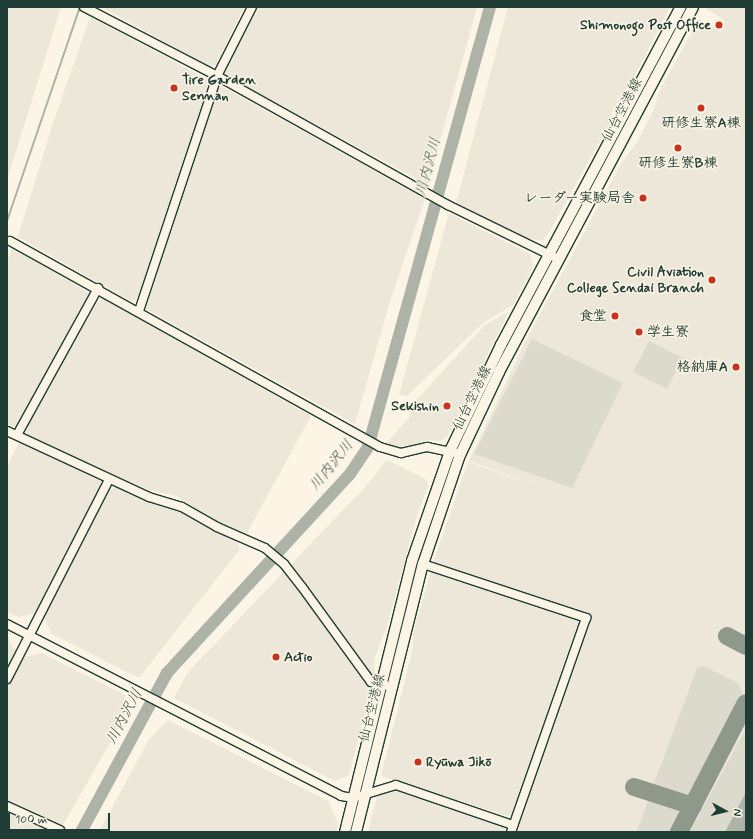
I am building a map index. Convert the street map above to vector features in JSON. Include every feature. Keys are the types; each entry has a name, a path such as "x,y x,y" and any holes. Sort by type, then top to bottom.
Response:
{"main road":[{"name":"仙台空港線","path":"345,832 412,561 455,453 499,372 554,257 681,7"},
{"name":"仙台空港線","path":"554,257 693,7"},
{"name":"仙台空港線","path":"356,832 423,564 455,453"}],"street":[{"path":"86,7 217,76 448,205 554,257"},
{"path":"139,311 217,76 252,7"},
{"path":"10,241 98,288 363,436 380,447 400,453 427,446 455,453"},
{"path":"17,435 98,288"},
{"path":"7,431 109,480 149,497 182,507 217,527 265,548 282,562 302,587 371,682 392,687"},
{"path":"7,679 109,480"},
{"path":"7,624 341,796 353,798 364,796 396,785 512,829 586,618 423,564"},
{"path":"7,806 60,830"}],"shaded area":[{"path":"7,7 61,7 7,180"},
{"path":"102,7 244,7 216,65 210,67"},
{"path":"256,7 477,7 428,185 228,77 225,72"},
{"path":"508,7 670,7 634,77 613,109 609,125 548,234 541,241 527,238 456,203"},
{"path":"704,7 746,7 746,832 516,832 590,616 433,563 468,462 558,492 469,461 523,346 621,164 637,142 654,109 658,94 699,19 720,30 725,21"},
{"path":"90,17 207,79 208,87 141,294 133,302 18,237 52,126"},
{"path":"221,86 425,199 391,298 355,424 146,309 216,89"},
{"path":"449,213 530,254 533,268 513,305 483,323 407,396 399,395"},
{"path":"12,248 89,293 23,417 14,427 7,424 7,263"},
{"path":"102,298 311,416 247,533 219,522 176,496 150,490 26,434 27,427 70,349 97,302"},
{"path":"509,311 448,436 440,441 428,440 399,448 386,443 409,418 413,404 485,325"},
{"path":"532,339 623,383 572,488 474,454"},
{"path":"649,341 683,358 667,389 633,372"},
{"path":"19,442 99,480 101,484 34,614 18,617 7,612 7,467"},
{"path":"387,460 426,479 428,486 417,516 388,623 374,660 375,676 349,775 335,781 174,698 188,672 366,486"},
{"path":"116,487 147,501 179,510 235,539 240,549 139,678 52,634 44,618 109,490"},
{"path":"431,571 581,620 514,814 508,816 381,776 413,648 413,634"},
{"path":"7,635 15,651 7,667"},
{"path":"41,653 125,695 119,727 63,825 7,801 7,689 24,657"},
{"path":"703,666 738,683 743,694 690,796 681,799 652,789 697,668"},
{"path":"168,720 328,801 338,823 336,832 99,832 148,741"},
{"path":"746,728 746,792 725,832 690,832"},
{"path":"395,789 505,827 506,832 368,832 377,795"},
{"path":"746,792 746,832 725,832"},
{"path":"648,800 653,800 678,810 679,814 670,832 637,832"},
{"path":"7,812 54,832 7,832"}],"waterway":[{"path":"7,221 80,7"},
{"name":"川内沢川","path":"81,832 167,673 350,474 368,447 490,7"}],"taxiway":[{"path":"727,636 746,646"},
{"path":"679,832 746,703"},
{"path":"634,787 693,806"}],"place":[{"name":"Shimonogo Post Office","path":"719,25"},
{"name":"Tire Garden Sennan","path":"174,88"},
{"name":"研修生寮A棟","path":"701,108"},
{"name":"研修生寮B棟","path":"678,148"},
{"name":"レーダー実験局舎","path":"643,198"},
{"name":"Civil Aviation College Sendai Branch","path":"712,280"},
{"name":"食堂","path":"615,316"},
{"name":"学生寮","path":"639,332"},
{"name":"格納庫A","path":"736,367"},
{"name":"Sekishin","path":"447,406"},
{"name":"Actio","path":"276,657"},
{"name":"Ryūwa Jikō","path":"418,762"}]}
